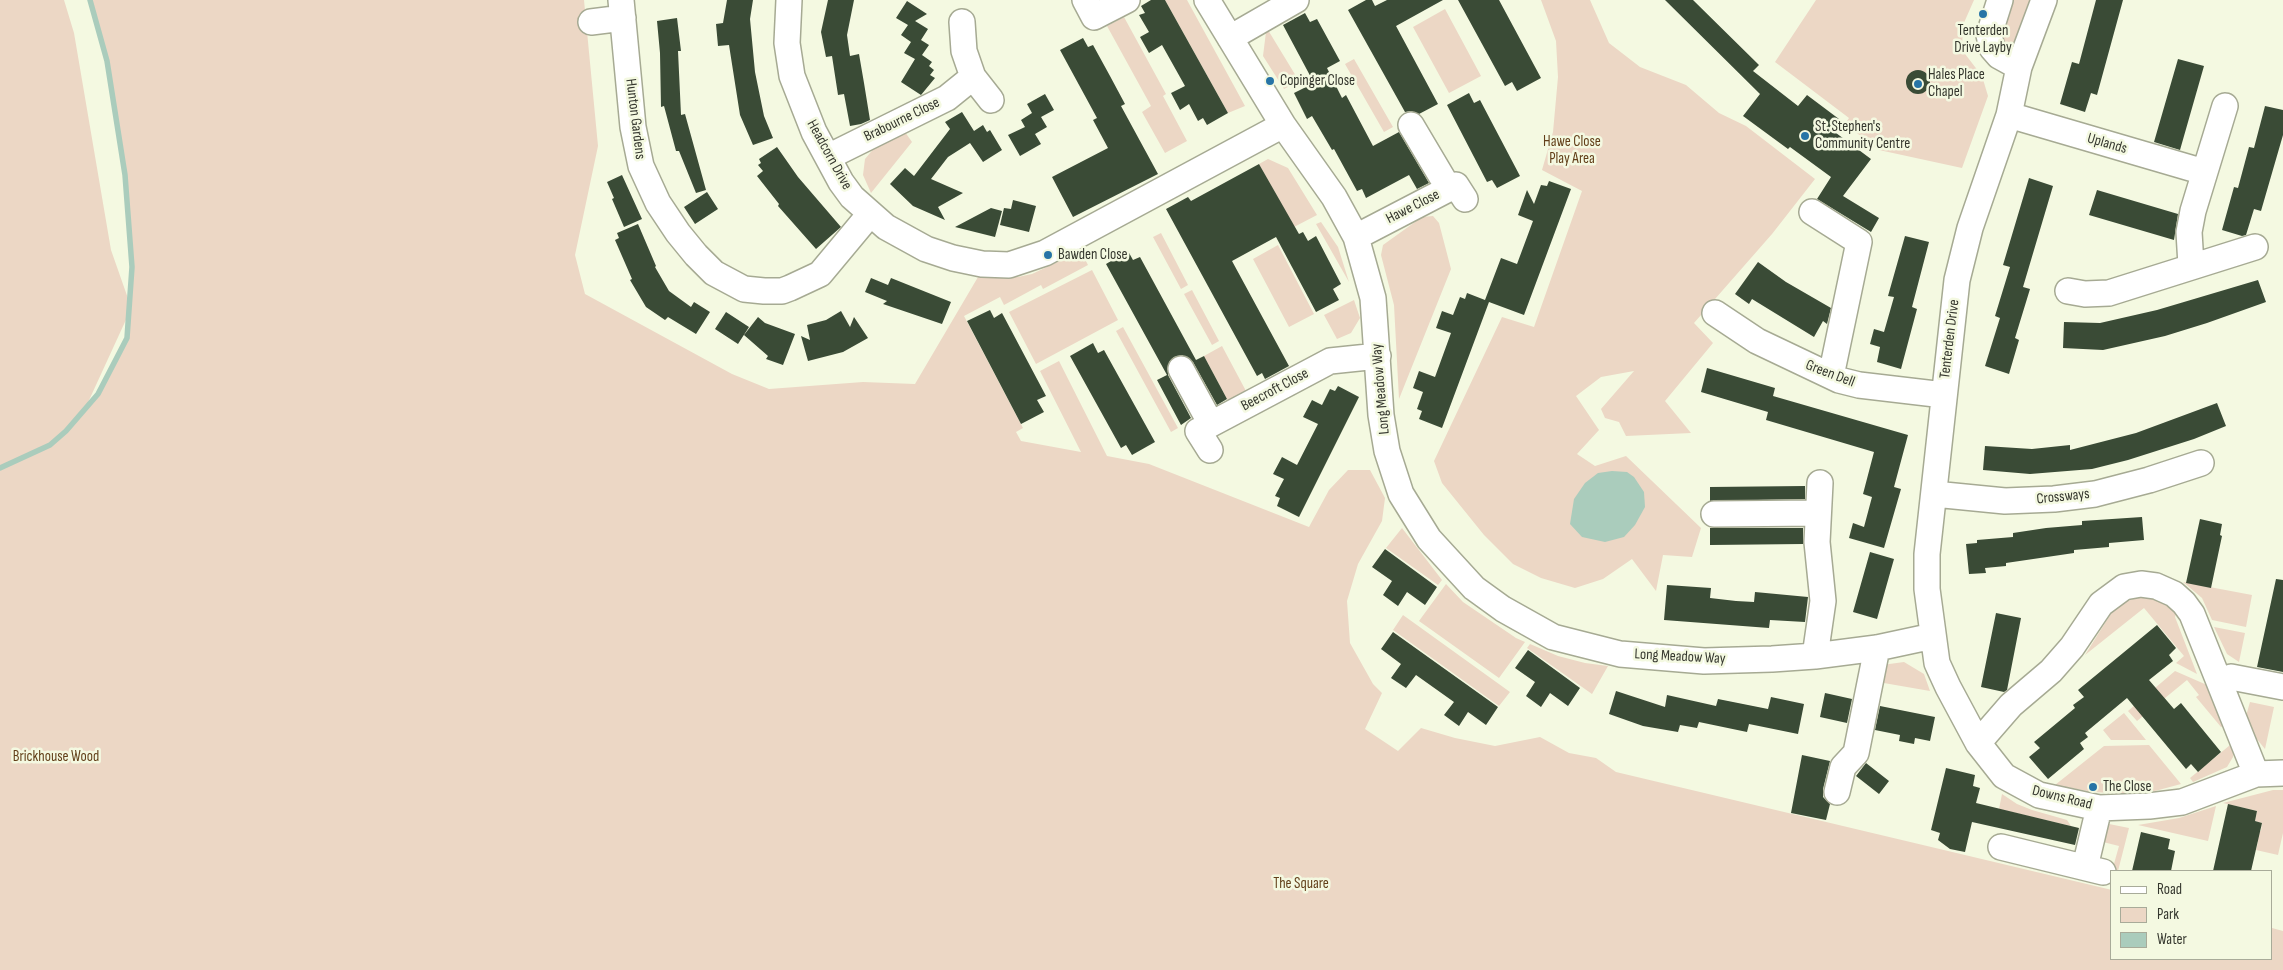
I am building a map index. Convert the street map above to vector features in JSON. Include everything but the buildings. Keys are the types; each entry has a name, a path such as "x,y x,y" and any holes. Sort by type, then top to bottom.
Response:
{"street":[{"name":"Headcorn Drive","path":"789,0 787,43 792,76 800,100 828,157 852,197 886,227 926,249 982,264 1010,265 1045,253 1283,125"},
{"path":"1085,0 1094,17 1126,0"},
{"name":"Long Meadow Way","path":"1207,0 1283,125 1334,197 1356,237 1373,298 1378,356 1380,415 1387,451 1401,494 1429,539 1453,568 1474,588 1503,609 1553,637 1620,654 1704,660 1815,656 1877,648 1933,636"},
{"path":"1230,38 1296,0"},
{"path":"2000,0 1989,35 1992,48 1999,56 2018,67"},
{"name":"Tenterden Drive","path":"1948,687 1938,663 1926,589 1934,494 1957,280 1970,200 2009,115 2018,67 2044,0"},
{"name":"Hunton Gardens","path":"591,22 622,9 633,127 643,173 658,203 678,233 714,273 744,289 782,291 820,274 870,214"},
{"path":"962,22 964,51 973,77 992,100"},
{"name":"Brabourne Close","path":"828,157 947,98 973,77"},
{"name":"Uplands","path":"2009,115 2204,172"},
{"path":"2191,265 2189,232 2204,172 2228,118"},
{"name":"Hawe Close","path":"1356,237 1457,194 1412,125"},
{"path":"1812,212 1859,242 1831,376"},
{"path":"2079,289 2109,293 2191,265 2255,247"},
{"name":"Green Dell","path":"1721,322 1831,376 1859,385 1944,395"},
{"name":"Beecroft Close","path":"1211,424 1330,361 1378,356"},
{"path":"1181,369 1211,424 1198,431 1210,450"},
{"name":"Crossways","path":"1934,494 2005,501 2054,499 2095,494 2193,469"},
{"path":"1815,656 1823,601 1817,542 1820,483"},
{"path":"1714,514 1817,513"},
{"path":"1978,743 2011,705 2052,671 2072,647 2101,604 2124,587 2141,584 2156,586 2174,594 2184,603 2195,621 2256,774"},
{"path":"1837,792 1843,767 1856,753 1877,648"},
{"path":"2220,683 2231,676 2283,687"},
{"name":"Downs Road","path":"1948,687 1978,743 2004,776 2038,795 2099,808 2149,806 2182,802 2256,774 2283,773"},
{"path":"2001,846 2094,869 2099,808"}],"green space":[{"path":"0,0 64,0 74,33 111,250 131,307 132,267 125,175 107,61 90,0 584,0 598,146 575,255 585,294 732,374 769,389 863,382 915,384 978,277 1018,277 1032,274 1081,251 1088,265 1043,289 1041,285 1004,305 1000,297 964,316 1023,428 1016,432 1021,441 1081,452 1040,371 1059,361 1107,456 1149,464 1309,527 1329,490 1348,470 1370,470 1385,498 1382,521 1358,564 1347,601 1350,643 1373,684 1382,693 1365,729 1398,751 1421,728 1455,738 1495,746 1540,737 1569,753 1596,758 1616,772 2110,890 2110,960 2273,960 2273,928 2283,931 2283,970 0,970","holes":["130,311 127,338 98,394 85,409"]},
{"path":"1165,0 1187,0 1245,106 1228,113"},
{"name":"Hawe Close Play Area","path":"1541,0 1590,0 1609,43 1640,67 1686,85 1719,113 1746,126 1815,179 1772,234 1694,323 1713,343 1665,401 1691,433 1626,436 1619,422 1605,418 1601,409 1634,371 1601,377 1576,396 1599,430 1577,454 1595,466 1626,456 1701,528 1692,557 1663,555 1656,591 1632,559 1603,579 1575,588 1541,578 1513,564 1484,535 1442,483 1434,461 1502,317 1534,327 1582,191 1542,170 1553,132 1558,77 1556,41"},
{"path":"1816,0 1974,0 1963,25 1962,50 1982,76 1988,96 1962,168 1879,150 1845,124 1849,118 1775,62"},
{"path":"2012,0 2033,0 2014,44 2007,46 2000,39"},
{"path":"1445,9 1481,76 1449,93 1413,27"},
{"path":"1124,17 1166,94 1163,96 1187,141 1165,153 1142,112 1151,106 1107,26"},
{"path":"1268,30 1299,81 1284,89 1263,56 1266,32"},
{"path":"1354,59 1393,127 1384,132 1345,64"},
{"path":"905,132 912,142 871,193 863,175 865,159 875,147"},
{"path":"1268,159 1288,168 1317,215 1294,227 1259,164"},
{"path":"1433,216 1439,223 1451,269 1399,399 1394,305 1381,255 1383,245 1422,217"},
{"path":"1321,222 1338,247 1349,282 1316,224"},
{"path":"1161,233 1188,285 1181,289 1153,237"},
{"path":"1278,245 1314,314 1289,327 1253,259"},
{"path":"1092,270 1118,320 1036,364 1009,312"},
{"path":"1192,290 1219,341 1212,345 1184,294"},
{"path":"1354,300 1360,318 1351,333 1337,339 1324,315"},
{"path":"1123,327 1178,428 1171,432 1116,331"},
{"path":"1222,346 1246,391 1228,401 1204,356"},
{"path":"1402,528 1442,580 1438,585 1386,548"},
{"path":"2183,582 2252,595 2246,627 2212,620 2202,598"},
{"path":"1446,584 1463,602 1516,638 1525,642 1499,678 1419,621"},
{"path":"2142,596 2155,597 2177,609 2175,617 2197,674 2176,663 2184,656 2144,608 2085,655 2112,612 2122,603"},
{"path":"1403,615 1510,692 1499,706 1393,630"},
{"path":"2214,627 2245,633 2239,662 2227,654"},
{"path":"1530,644 1558,656 1585,663 1608,666 1592,694 1527,648"},
{"path":"1904,662 1924,674 1930,691 1878,682 1882,665"},
{"path":"2175,671 2207,685 2224,726 2221,727 2196,697 2199,695 2187,680 2137,721 2128,711"},
{"path":"2250,702 2274,707 2265,749 2256,738 2246,716"},
{"path":"2124,713 2146,740 2111,740 2103,730"},
{"path":"2235,741 2233,757 2227,767 2193,782 2190,778"},
{"path":"2149,745 2181,784 2155,791 2127,794 2093,792 2055,785 2104,746"},
{"path":"2273,790 2283,790 2283,833 2278,855 2256,850 2258,842 2251,840 2253,830 2261,831 2262,823 2255,821 2257,811 2223,803"},
{"path":"2002,794 2017,804 2032,810 2067,820 2071,826 1999,809"},
{"path":"2216,806 2208,841 2138,825 2179,818"},
{"path":"2104,823 2129,828 2118,870 2112,870 2119,846 2099,841"}],"water":[{"path":"1612,471 1627,472 1634,477 1644,492 1645,507 1635,525 1624,537 1605,542 1582,537 1570,524 1574,499 1585,483 1598,473"}],"waterway":[{"path":"0,468 50,445 66,431 98,394 127,338 132,267 125,175 107,61 90,0"}],"place":[{"name":"Tenterden Drive Layby","path":"1983,14"},
{"name":"Copinger Close","path":"1270,81"},
{"name":"Hales Place Chapel","path":"1918,84"},
{"name":"St. Stephen's Community Centre","path":"1805,136"},
{"name":"Bawden Close","path":"1048,255"},
{"name":"The Close","path":"2093,787"}],"park label":[{"name":"Brickhouse Wood","path":"56,757"},
{"name":"The Square","path":"1301,884"}]}
